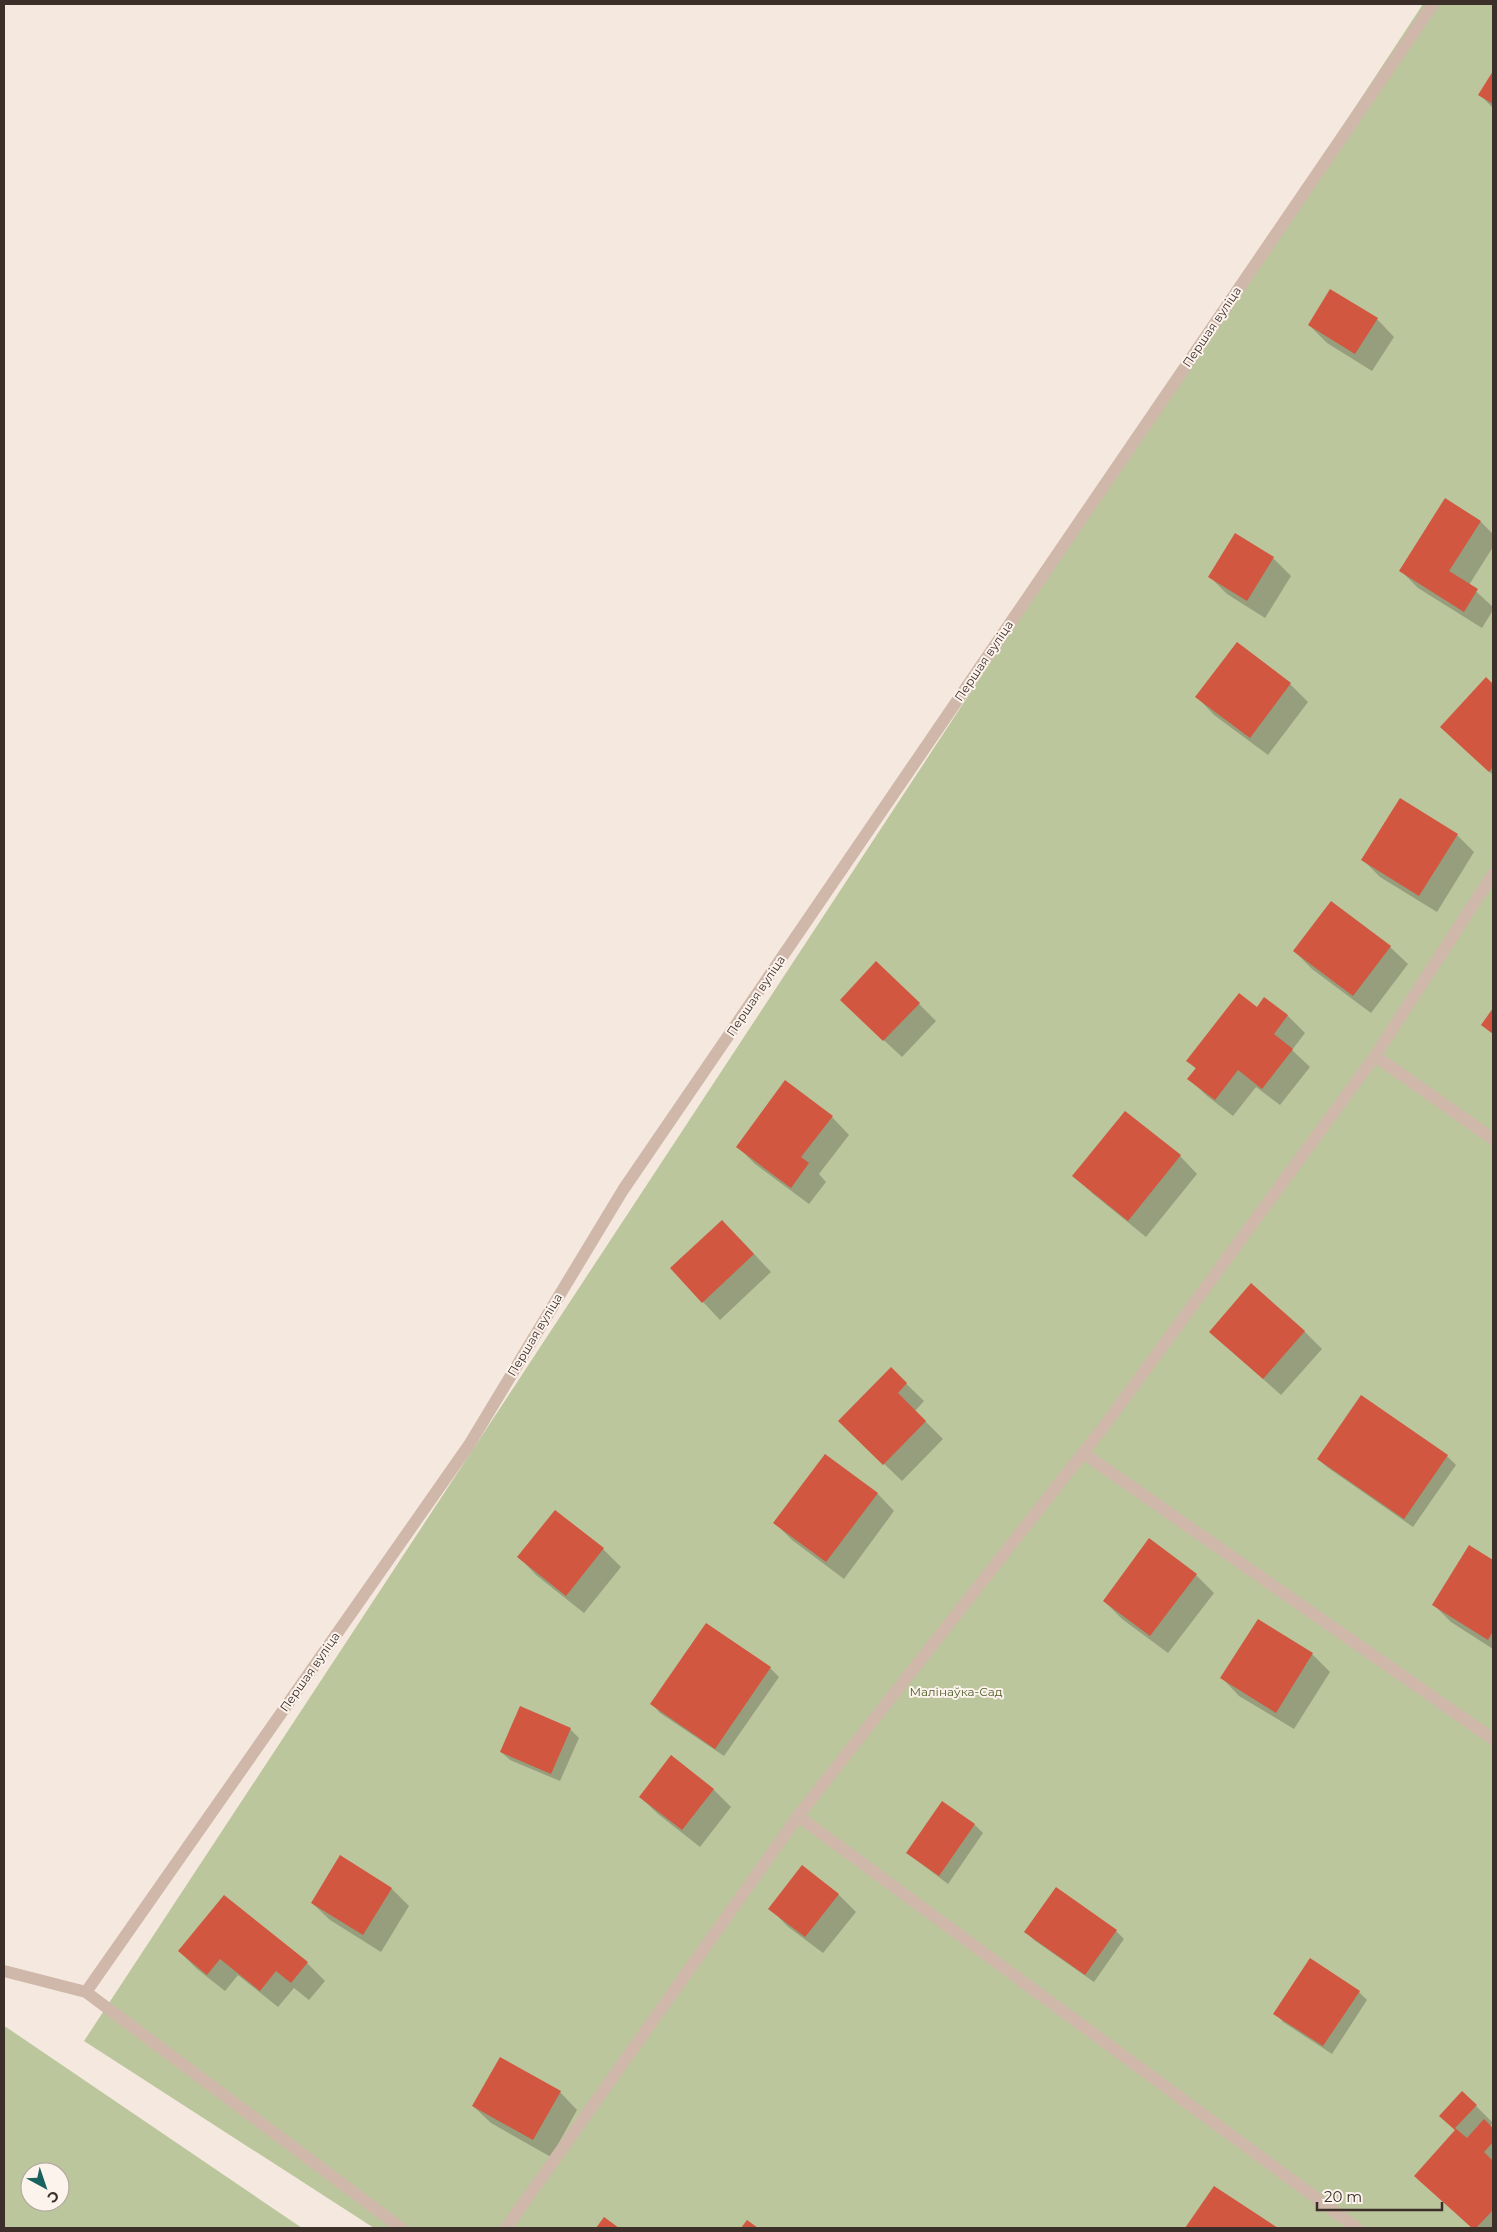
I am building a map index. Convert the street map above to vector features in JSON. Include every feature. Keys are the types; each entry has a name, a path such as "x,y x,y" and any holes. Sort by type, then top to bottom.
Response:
{"street":[{"name":"Першая вуліца","path":"86,1992 469,1445 623,1190 1433,4"},
{"path":"506,2228 798,1816 1083,1453 1375,1056 1493,874"},
{"path":"1375,1056 1493,1139"},
{"path":"1083,1453 1493,1739"},
{"path":"798,1816 1357,2228"},
{"path":"4,1971 86,1992 401,2228"}],"green space":[{"name":"Малінаўка-Сад","path":"1423,4 1493,4 1493,2228 374,2228 84,2041"},
{"path":"4,2027 6,2027 302,2228 4,2228"}],"building":[{"path":"1493,71 1493,104 1478,95"},
{"path":"1330,289 1378,318 1355,354 1308,325"},
{"path":"1445,498 1481,521 1449,571 1478,589 1464,612 1399,571"},
{"path":"1235,533 1274,557 1247,601 1208,577"},
{"path":"1237,642 1291,683 1250,738 1195,697"},
{"path":"1486,677 1493,684 1493,767 1489,772 1440,727"},
{"path":"1400,798 1458,834 1419,896 1361,860"},
{"path":"1331,901 1391,946 1353,996 1293,951"},
{"path":"876,961 920,1003 883,1041 840,1000"},
{"path":"1239,993 1257,1007 1264,997 1288,1015 1274,1034 1293,1049 1262,1089 1238,1070 1215,1100 1187,1079 1196,1068 1186,1061"},
{"path":"1493,1008 1493,1034 1481,1025"},
{"path":"785,1080 833,1116 801,1157 809,1163 791,1188 736,1147"},
{"path":"1125,1111 1181,1155 1128,1221 1072,1176"},
{"path":"722,1220 754,1254 702,1303 670,1268"},
{"path":"1251,1283 1305,1331 1263,1379 1209,1332"},
{"path":"891,1367 907,1383 898,1393 926,1421 883,1465 838,1421"},
{"path":"1361,1395 1448,1455 1404,1519 1317,1459"},
{"path":"825,1454 878,1493 826,1562 773,1523"},
{"path":"555,1510 604,1548 566,1596 517,1557"},
{"path":"1149,1538 1197,1574 1150,1636 1103,1601"},
{"path":"1469,1545 1493,1560 1493,1631 1488,1640 1432,1605"},
{"path":"1258,1619 1313,1653 1276,1713 1220,1678"},
{"path":"706,1623 771,1667 715,1749 650,1704"},
{"path":"520,1706 571,1728 551,1774 500,1752"},
{"path":"671,1755 714,1789 682,1830 639,1797"},
{"path":"942,1801 975,1824 939,1876 906,1853"},
{"path":"340,1855 392,1888 363,1935 311,1903"},
{"path":"802,1865 839,1894 805,1937 768,1909"},
{"path":"1056,1887 1117,1930 1085,1975 1024,1932"},
{"path":"224,1895 308,1962 291,1983 276,1971 260,1991 220,1959 207,1975 178,1951"},
{"path":"1310,1958 1360,1991 1323,2046 1273,2014"},
{"path":"500,2057 561,2091 533,2140 472,2106"},
{"path":"1462,2091 1477,2105 1455,2128 1467,2138 1484,2119 1493,2128 1493,2142 1484,2152 1493,2161 1493,2210 1476,2228 1472,2228 1414,2176 1455,2130 1439,2116"},
{"path":"1214,2186 1278,2228 1185,2228"},
{"path":"604,2217 619,2228 596,2228"},
{"path":"747,2220 758,2228 741,2228"}]}
